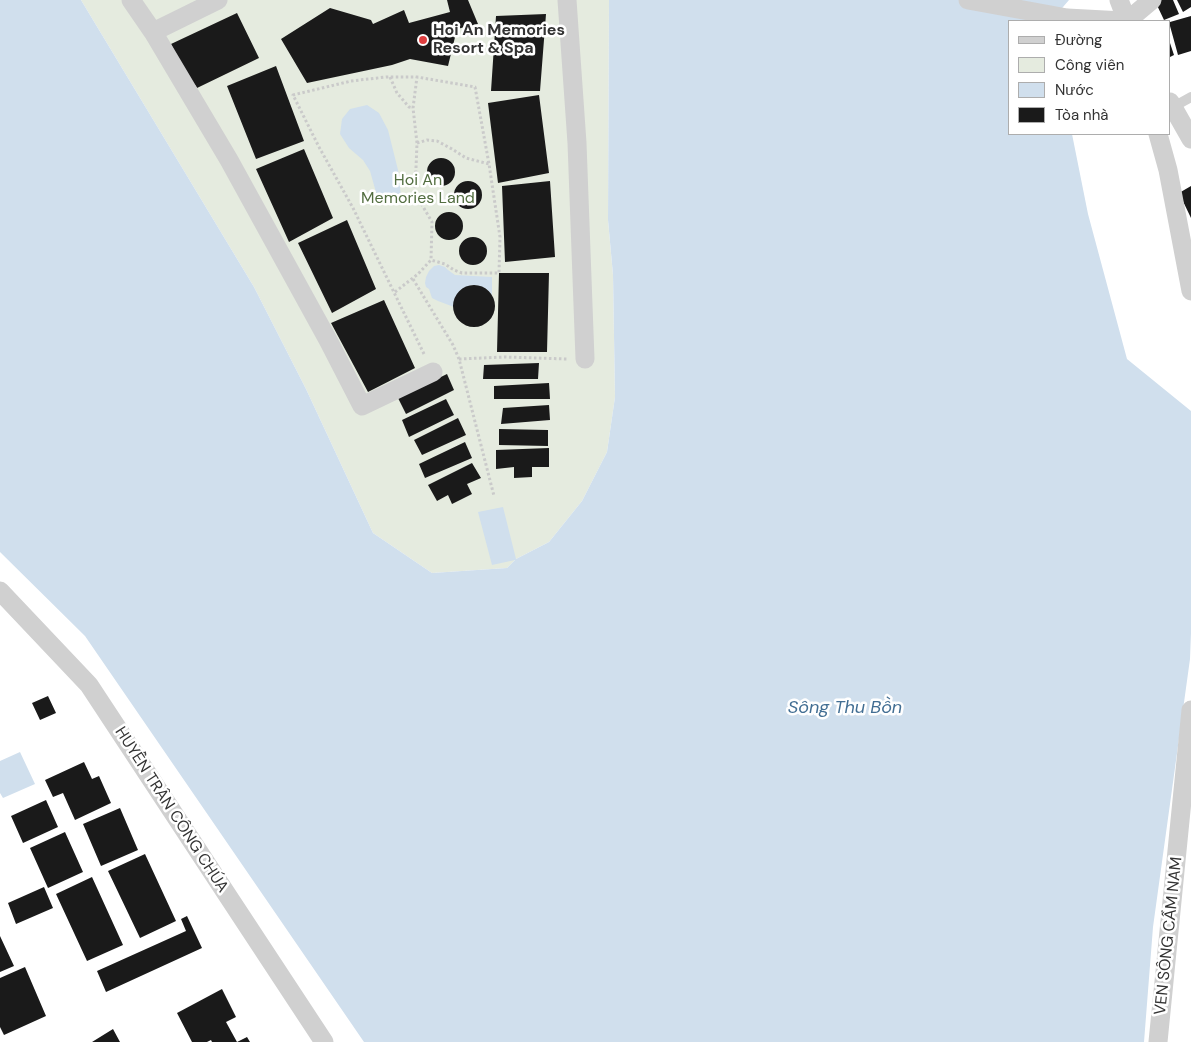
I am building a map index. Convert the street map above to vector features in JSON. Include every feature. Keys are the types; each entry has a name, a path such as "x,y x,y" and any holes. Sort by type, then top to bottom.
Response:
{"street":[{"path":"131,0 153,32 234,169 362,406 433,372"},
{"path":"153,32 218,0"},
{"path":"567,0 577,143 585,359"},
{"path":"968,0 1067,18 1104,20"},
{"path":"1119,0 1127,20"},
{"path":"1128,20 1152,0"},
{"path":"1171,104 1191,139"},
{"path":"1158,135 1168,170 1191,291"},
{"name":"HUYỀN TRÂN CÔNG CHÚA","path":"0,591 89,685 324,1042"},
{"name":"VEN SÔNG CẨM NAM","path":"1158,1042 1191,710"}],"lane":[{"path":"1171,104 1191,97"}],"path":[{"path":"431,260 445,264 462,273 499,273 500,237 489,164 474,87 417,77 390,77 351,81 293,94 319,148 353,208 433,372"},
{"path":"390,77 397,93 405,104 413,108"},
{"path":"395,292 413,279 431,260 432,222 415,193 417,143 413,108 417,77"},
{"path":"417,143 427,140 437,141 466,158 489,164"},
{"path":"413,279 453,345 459,359 494,496"},
{"path":"459,359 505,357 585,359"}],"green space":[{"name":"Hoi An Memories Land","path":"81,0 609,0 608,220 613,275 615,397 607,452 582,501 549,542 516,559 507,568 432,573 373,533 306,389 254,287"}],"water":[{"name":"Sông Thu Bồn","path":"0,0 81,0 254,287 306,389 373,533 432,573 507,568 515,560 492,565 478,512 503,507 516,559 549,542 582,501 607,452 615,397 613,275 608,220 609,0 1069,0 1052,20 1008,20 1008,135 1072,135 1088,214 1127,359 1191,411 1190,659 1153,927 1144,1042 364,1042 85,636 0,552"},
{"path":"367,105 379,113 388,130 398,170 401,196 393,204 379,203 370,171 363,160 349,148 340,134 342,119 350,109"},
{"path":"439,265 455,275 492,277 492,295 485,288 472,285 460,291 456,297 454,307 432,298 429,289 426,287 426,277 434,266"},
{"path":"20,752 35,784 3,798 0,793 0,761"}],"building":[{"path":"447,0 468,0 478,24 457,29 448,66 410,59 392,65 307,83 281,39 330,8 371,20 373,24 404,10 409,23 450,12"},
{"path":"1173,0 1179,14 1164,20 1155,1"},
{"path":"1177,0 1191,0 1191,7 1183,12"},
{"path":"237,13 259,58 197,88 195,85 191,86 171,44"},
{"path":"546,14 540,91 491,91 496,16"},
{"path":"1191,16 1191,51 1178,55 1171,30 1171,22"},
{"path":"1171,46 1174,55 1171,56"},
{"path":"276,66 304,141 256,159 227,86"},
{"path":"539,95 549,173 498,183 488,103"},
{"path":"304,149 333,218 289,242 256,169"},
{"path":"441,158 451,162 455,172 451,182 441,186 431,182 427,172 431,162"},
{"path":"468,181 478,185 482,195 478,205 468,209 458,205 454,195 458,185"},
{"path":"550,181 555,257 505,262 502,186"},
{"path":"1191,186 1191,218 1179,193"},
{"path":"449,212 459,216 463,226 459,236 449,240 439,236 435,226 439,216"},
{"path":"347,220 376,289 332,313 298,243"},
{"path":"473,237 483,241 487,251 483,261 473,265 463,261 459,251 463,241"},
{"path":"499,273 549,273 547,352 497,352"},
{"path":"474,285 489,291 495,306 489,321 474,327 459,321 453,306 459,291"},
{"path":"384,300 415,368 368,392 331,323"},
{"path":"539,363 538,379 483,379 484,365"},
{"path":"447,374 454,390 406,414 398,398"},
{"path":"549,383 550,399 494,399 494,386"},
{"path":"446,399 454,415 409,437 402,420"},
{"path":"549,405 550,420 501,424 503,408"},
{"path":"458,418 466,435 422,455 414,440"},
{"path":"499,429 548,430 548,446 499,445"},
{"path":"465,442 472,458 425,478 419,464"},
{"path":"549,448 549,467 532,467 532,477 514,478 514,467 496,469 496,450"},
{"path":"472,463 481,478 467,484 472,494 452,504 448,495 437,501 428,485"},
{"path":"48,696 56,713 40,720 32,703"},
{"path":"84,762 92,779 99,776 111,803 75,820 63,793 53,797 45,780"},
{"path":"46,800 58,827 23,843 11,816"},
{"path":"120,808 138,850 101,866 83,824"},
{"path":"65,832 83,872 48,888 30,848"},
{"path":"145,854 176,921 140,938 108,871"},
{"path":"92,877 123,945 87,961 56,894"},
{"path":"44,887 53,908 16,924 8,903"},
{"path":"187,916 202,948 106,992 97,971 186,931 181,919"},
{"path":"0,936 14,966 0,972"},
{"path":"25,967 46,1016 4,1035 0,1027 0,978"},
{"path":"222,989 236,1017 226,1022 237,1042 212,1042 211,1040 207,1042 192,1042 177,1013"},
{"path":"113,1029 120,1042 92,1042"},
{"path":"247,1037 250,1042 237,1042"}],"place":[{"name":"Hoi An Memories Resort & Spa","path":"423,40"}]}
